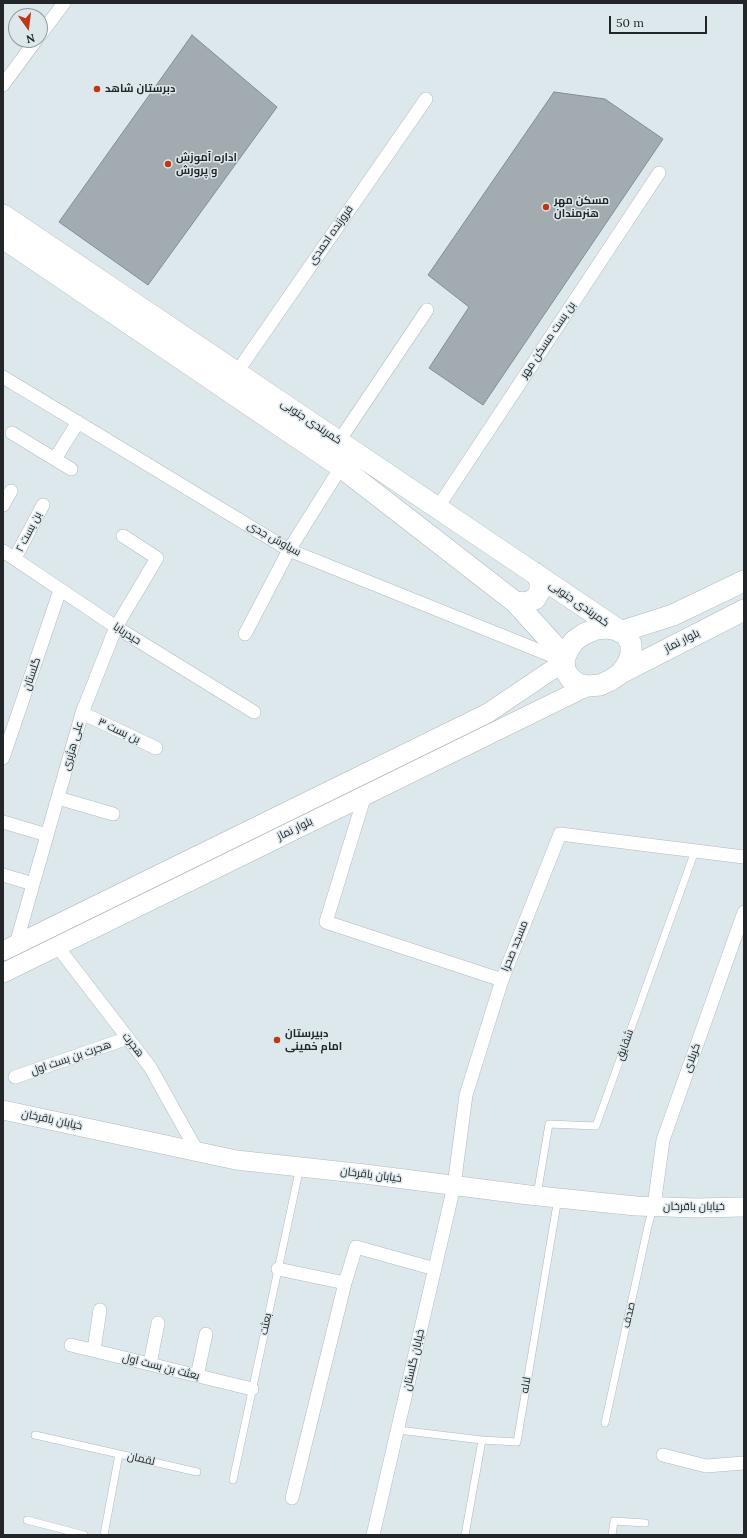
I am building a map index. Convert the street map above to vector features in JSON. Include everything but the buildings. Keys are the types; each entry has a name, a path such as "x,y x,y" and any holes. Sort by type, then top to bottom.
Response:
{"main road":[{"name":"کمربندی جنوبی","path":"3,215 79,278 341,467 515,602 565,659"},
{"name":"کمربندی جنوبی","path":"3,238 79,278 237,372 619,631"},
{"path":"515,602 526,603 535,599 540,591 540,581 535,573"},
{"path":"619,631 673,615 744,581"},
{"name":"بلوار نماز","path":"621,673 744,610"},
{"path":"673,615 669,621 669,631 674,636 685,640"},
{"path":"607,628 619,631 626,635 630,644 631,654 628,663 621,673 600,685 588,686 578,684 570,678 565,670 565,659 568,650 574,641 584,634 596,629 607,628"},
{"name":"بلوار نماز","path":"9,947 488,713 565,659"},
{"name":"بلوار نماز","path":"3,973 588,686"},
{"path":"520,691 537,695 540,702 538,711"},
{"name":"خیابان باقرخان","path":"3,1110 236,1160 558,1198 696,1208 744,1206"}],"street":[{"path":"48,24 64,3"},
{"path":"3,85 30,48"},
{"name":"فروزنده احمدی","path":"237,372 426,99"},
{"name":"بن بست مسکن مهر","path":"438,507 659,174"},
{"path":"339,441 427,310"},
{"name":"سیاوش جدی","path":"3,377 289,550 565,659"},
{"path":"55,459 78,422"},
{"path":"12,433 71,469"},
{"path":"245,634 289,550 341,467"},
{"path":"3,505 11,491"},
{"name":"بن بست ۲","path":"15,558 42,505"},
{"name":"علی هژبری","path":"9,947 33,884 82,713 116,627 157,558 123,536"},
{"name":"حیدربابا","path":"3,551 116,627 254,712"},
{"name":"گلستان","path":"3,758 60,590"},
{"name":"بن بست ۳","path":"82,713 156,748"},
{"name":"مسجد صحرا","path":"365,795 326,922 502,980 560,834 744,857"},
{"path":"58,798 113,814"},
{"path":"3,822 47,835"},
{"path":"3,876 33,884"},
{"name":"کربلای","path":"654,1206 663,1140 744,912"},
{"name":"هجرت","path":"57,946 150,1067 197,1151"},
{"name":"خیابان گلستان","path":"373,1535 454,1186 466,1095 502,980"},
{"name":"هجرت بن بست اول","path":"15,1077 128,1038"},
{"path":"292,1498 345,1283 356,1247 435,1269"},
{"path":"278,1269 345,1283"},
{"path":"94,1350 100,1310"},
{"path":"150,1364 158,1323"},
{"path":"197,1376 206,1334"},
{"name":"بعثت بن بست اول","path":"71,1345 252,1389"},
{"path":"663,1455 706,1466 744,1463"}],"lane":[{"name":"شقایق","path":"537,1196 549,1124 596,1126 695,851"},
{"name":"بعثت","path":"233,1480 300,1167"},
{"name":"لاله","path":"482,1440 516,1442 558,1198"},
{"name":"صدف","path":"605,1423 648,1226 654,1206"},
{"path":"398,1430 482,1440 465,1535"},
{"path":"35,1435 119,1454"},
{"name":"لقمان","path":"104,1535 119,1454 197,1472"},
{"path":"27,1520 84,1535"},
{"path":"612,1535 614,1521 645,1523"}],"place":[{"name":"دبرستان شاهد","path":"97,89"},
{"name":"اداره آموزش و پرورش","path":"168,164"},
{"name":"مسکن مهر هنرمندان","path":"546,207"},
{"name":"دبیرستان امام خمینی","path":"277,1040"}]}
